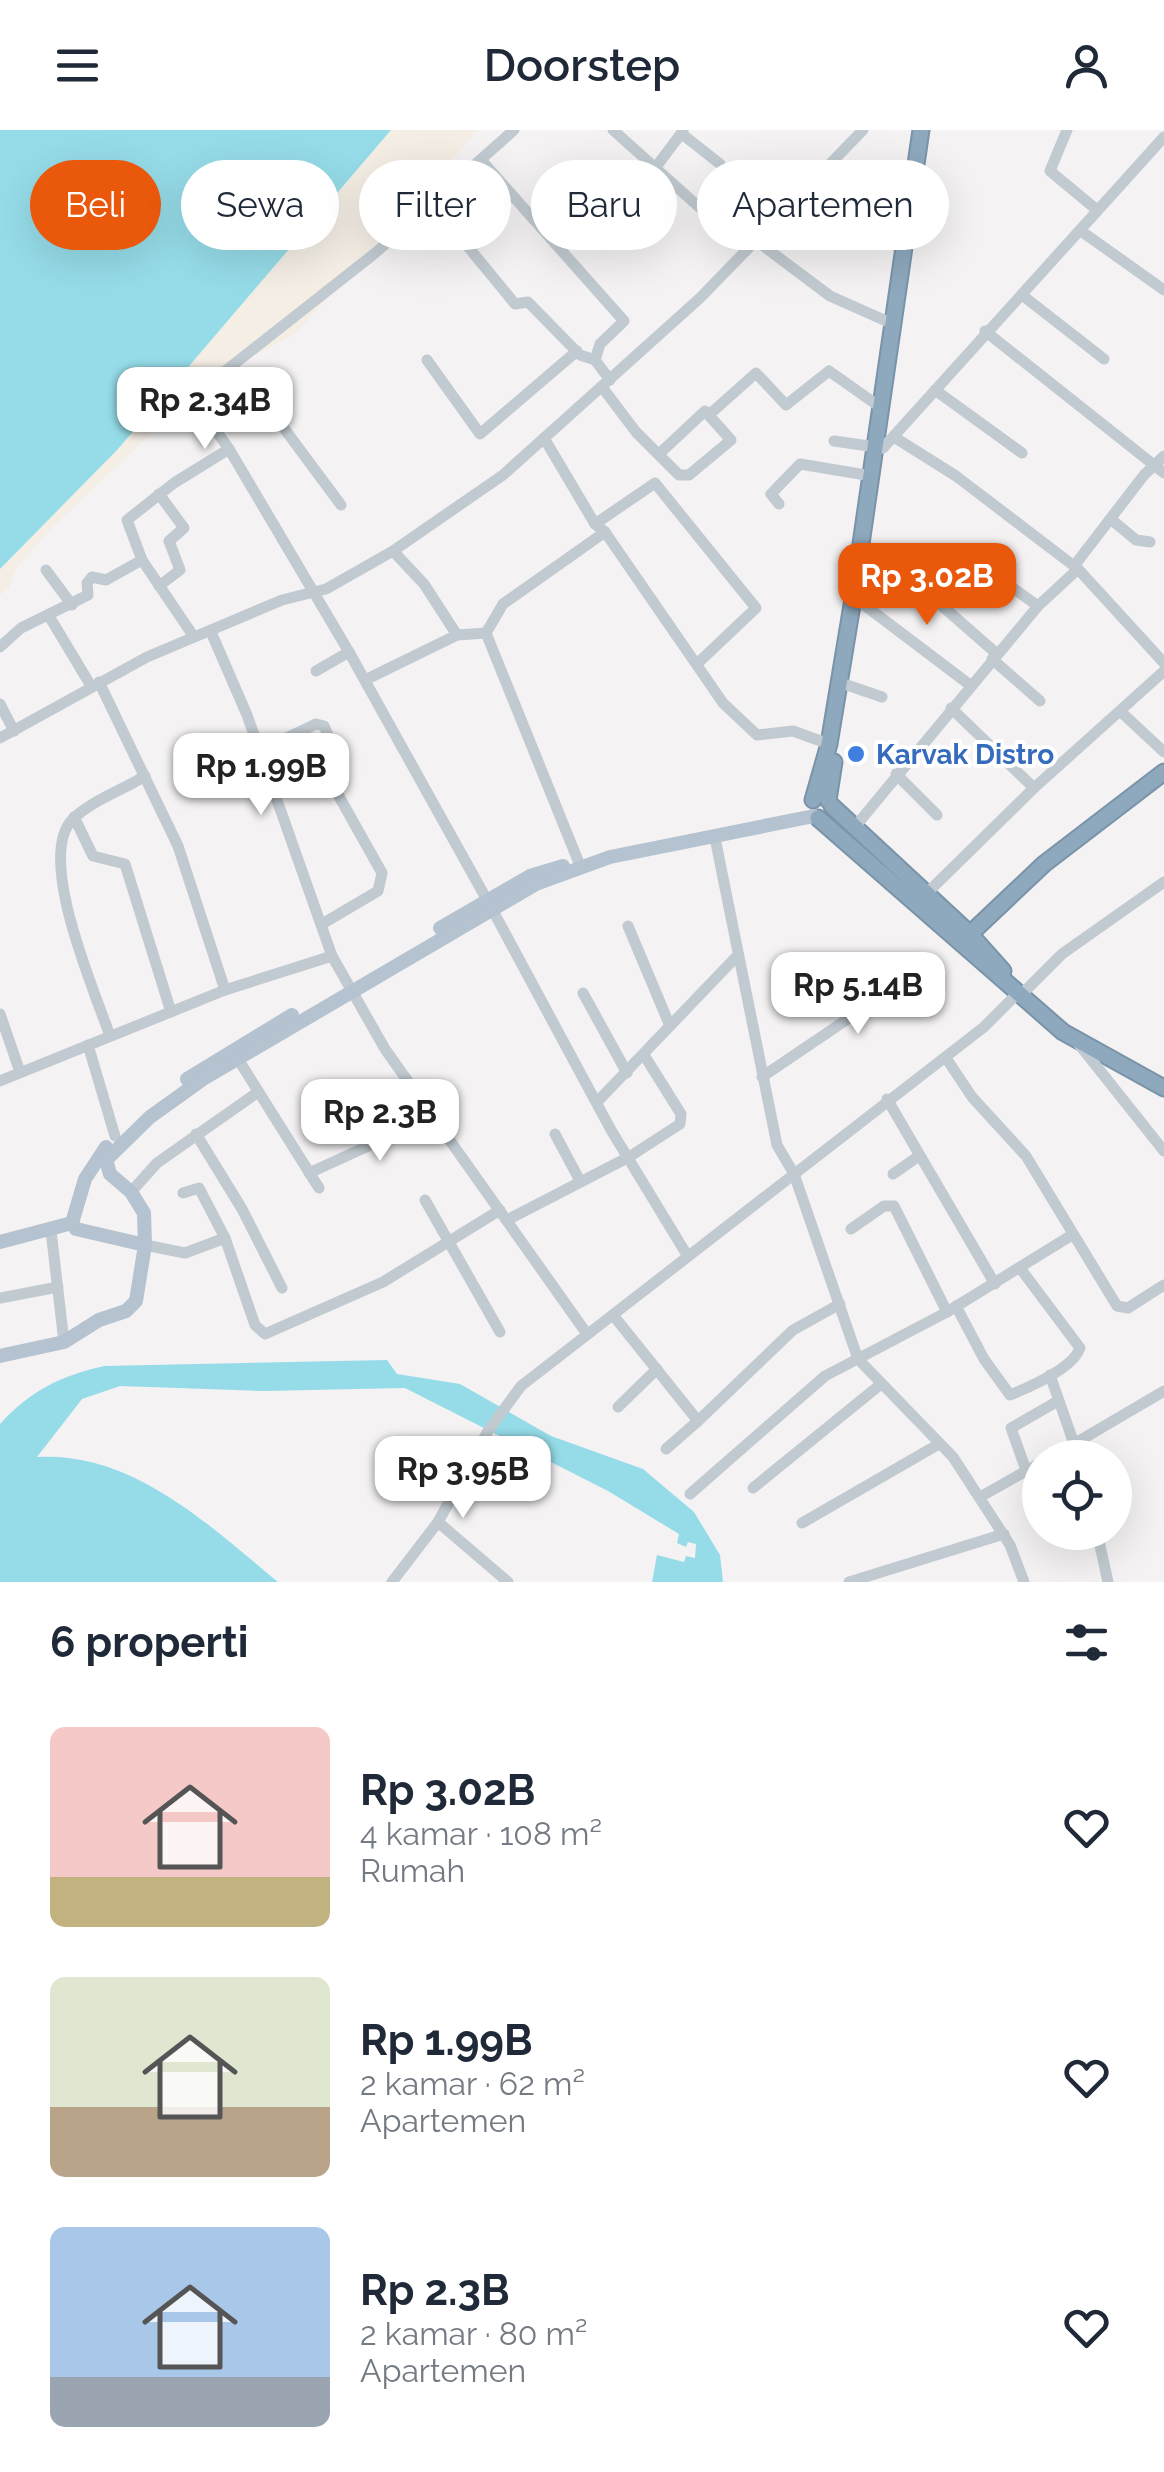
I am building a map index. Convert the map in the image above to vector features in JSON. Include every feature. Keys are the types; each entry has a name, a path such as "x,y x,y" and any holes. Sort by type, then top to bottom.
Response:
{"highway":[{"path":"819,808 872,476 884,444 880,407 925,130"},
{"path":"819,808 847,685 884,444 925,130"},
{"path":"970,934 1044,864 1164,772"},
{"path":"819,808 854,828 970,934 1011,984 1085,1035 1164,1078"},
{"path":"819,808 1078,1043 1164,1088"}],"main road":[{"path":"0,1356 64,1342 134,1303 145,1246 144,1213 130,1192 107,1170 108,1154 179,1095 538,872 578,864 598,852 819,808"},
{"path":"490,904 591,862 715,838 819,808"},
{"path":"145,1246 76,1230 72,1223 85,1178 115,1136 208,1064 350,988"},
{"path":"0,1242 72,1223"}],"street":[{"path":"482,160 514,130"},
{"path":"613,130 648,160"},
{"path":"835,160 863,130"},
{"path":"1067,130 1050,171 1098,210"},
{"path":"661,160 683,132 715,160"},
{"path":"884,444 1164,137"},
{"path":"677,184 697,201"},
{"path":"511,193 620,316 600,344 595,360"},
{"path":"1081,231 1164,290"},
{"path":"377,250 205,388 196,402 229,450 349,652 687,1255"},
{"path":"470,250 515,304 528,302 579,353 595,360 606,384 659,454 679,474 689,475 732,440 705,412 659,454"},
{"path":"0,738 95,684 194,637 282,600 313,592 393,551 503,475 749,250"},
{"path":"769,250 830,296 893,324"},
{"path":"1022,295 1104,360"},
{"path":"984,331 1119,434 1159,470"},
{"path":"427,360 480,434 579,353"},
{"path":"232,370 266,404 341,505"},
{"path":"710,414 756,373 786,404 829,371 880,407"},
{"path":"935,390 1022,452"},
{"path":"544,438 600,528 698,662 723,703 758,735 793,731 829,744"},
{"path":"834,441 884,444 956,476 1076,568 1164,663"},
{"path":"194,637 142,560 127,520 159,494 229,450"},
{"path":"854,828 970,685 1159,470 1164,456"},
{"path":"779,504 771,494 800,464 872,476"},
{"path":"663,492 679,474"},
{"path":"578,864 486,633 488,623 504,604 651,484 663,492 756,608 698,662"},
{"path":"158,586 180,570 169,541 184,528 159,494"},
{"path":"1112,520 1136,540 1150,542"},
{"path":"393,551 424,584 456,635"},
{"path":"972,558 1038,606"},
{"path":"0,647 21,628 89,594 86,583 92,577 106,580 142,560"},
{"path":"866,560 900,569 1040,702"},
{"path":"46,570 72,605"},
{"path":"860,601 970,685"},
{"path":"49,616 95,684 178,846 225,990"},
{"path":"211,632 332,956 434,1116 587,1334"},
{"path":"365,680 456,635 486,633"},
{"path":"316,670 349,652"},
{"path":"924,895 1034,788 1164,672"},
{"path":"847,685 882,697"},
{"path":"0,704 14,731"},
{"path":"951,708 1034,788"},
{"path":"1120,712 1164,752"},
{"path":"258,750 312,726 324,726 330,742 326,774 382,873 378,890 322,924"},
{"path":"896,774 937,815"},
{"path":"110,1036 60,869 64,834 74,817 145,776"},
{"path":"74,817 94,856 125,864 171,1012"},
{"path":"715,838 777,1144 794,1174 858,1358 939,1444 980,1497 1004,1534 1024,1582"},
{"path":"392,1582 438,1522 488,1430 513,1395 887,1099 946,1058 1011,984 1062,954 1164,882"},
{"path":"628,926 670,1026"},
{"path":"0,1081 225,990 332,956"},
{"path":"598,1100 737,956"},
{"path":"762,1077 886,992 904,1008 926,987"},
{"path":"583,993 627,1073"},
{"path":"0,1014 20,1072"},
{"path":"1078,1043 1164,1151"},
{"path":"88,1046 115,1136"},
{"path":"182,1193 198,1186 225,1238 239,1288 257,1328 265,1334 384,1282 504,1215 629,1156 682,1120 644,1055"},
{"path":"946,1058 972,1096 1026,1156 1120,1308 1132,1306 1164,1285"},
{"path":"238,1059 319,1188"},
{"path":"130,1192 157,1163 258,1092"},
{"path":"887,1099 995,1284"},
{"path":"309,1173 434,1116"},
{"path":"196,1134 237,1200 282,1288"},
{"path":"555,1134 579,1179"},
{"path":"893,1174 919,1156"},
{"path":"426,1200 500,1332"},
{"path":"851,1228 884,1206 894,1206 952,1309 1010,1395 1077,1356 1080,1348 1020,1268"},
{"path":"51,1231 64,1342"},
{"path":"690,1494 825,1376 952,1309 1072,1235"},
{"path":"145,1246 194,1252 225,1238"},
{"path":"0,1298 58,1287"},
{"path":"666,1449 793,1330 840,1304"},
{"path":"613,1315 698,1421"},
{"path":"618,1407 657,1369"},
{"path":"1050,1374 1072,1440"},
{"path":"753,1488 881,1384"},
{"path":"1077,1440 1164,1391"},
{"path":"1022,1460 1010,1428 1058,1402"},
{"path":"802,1523 939,1444"},
{"path":"980,1497 1022,1472"},
{"path":"438,1522 508,1582"},
{"path":"849,1582 1004,1534"},
{"path":"1101,1550 1108,1582"}],"sand":[{"path":"391,130 478,130 451,160 365,160"},
{"path":"359,167 359,250 370,250 295,334 204,383 52,528 17,567 9,588 0,595 0,569 118,449 288,250 339,250 339,191"}],"water":[{"path":"0,130 391,130 365,160 359,160 359,167 339,191 339,160 181,160 181,250 288,250 118,449 0,569"},
{"path":"387,1360 397,1374 460,1384 551,1436 643,1469 694,1512 720,1555 723,1582 652,1582 657,1555 684,1562 686,1556 695,1558 696,1544 688,1542 686,1547 677,1543 679,1534 608,1491 405,1388 264,1391 120,1386 82,1399 37,1457 72,1458 137,1479 196,1516 278,1582 0,1582 0,1424 47,1386 104,1366"}],"place":[{"name":"Karvak Distro","path":"856,754"}]}
